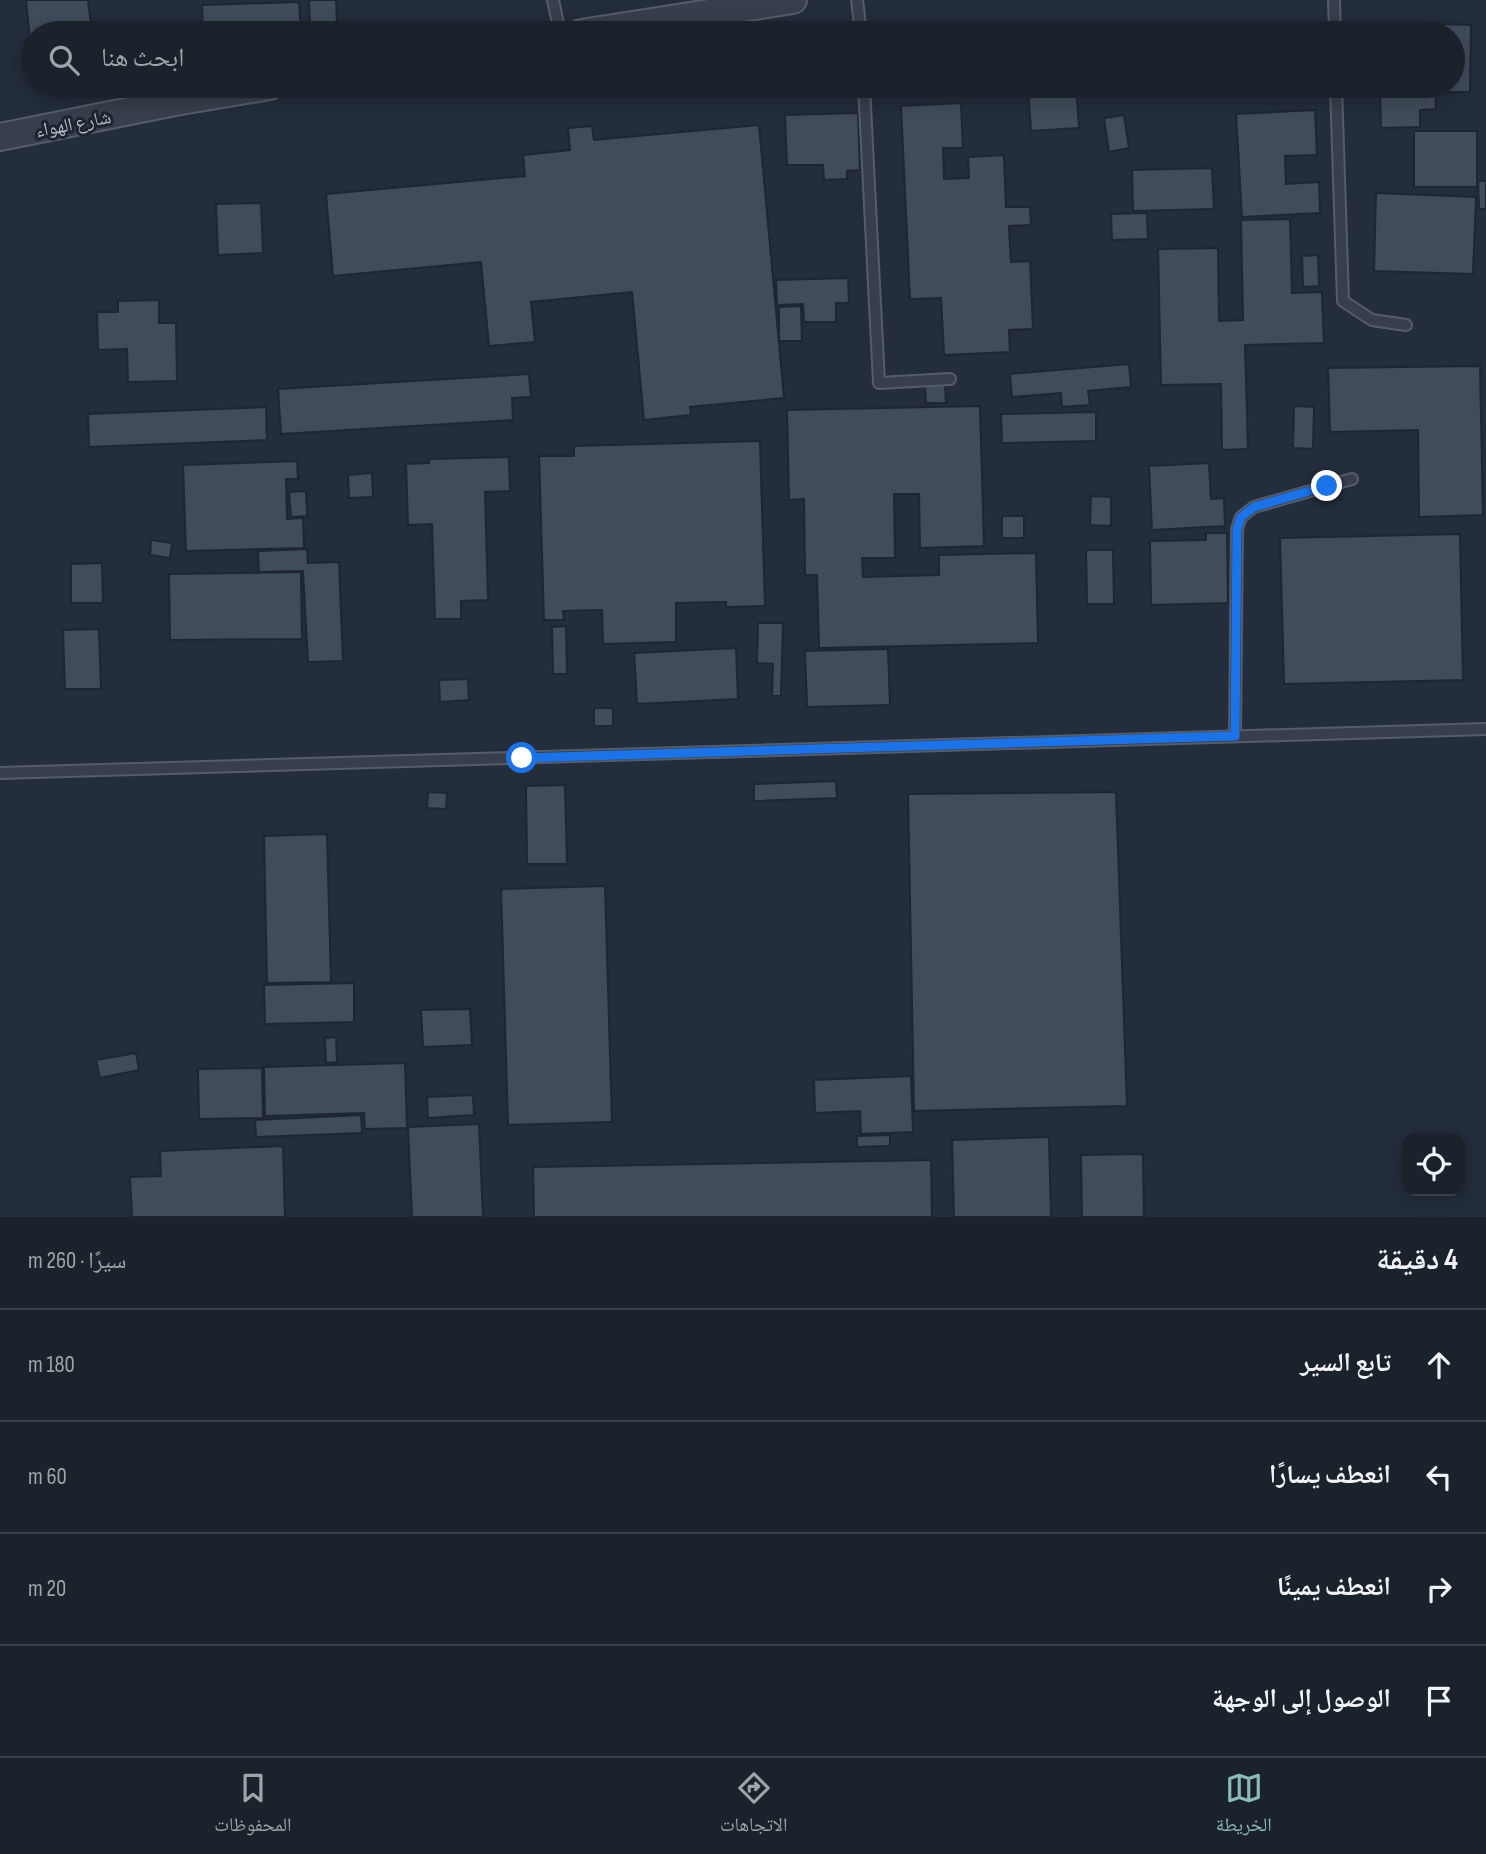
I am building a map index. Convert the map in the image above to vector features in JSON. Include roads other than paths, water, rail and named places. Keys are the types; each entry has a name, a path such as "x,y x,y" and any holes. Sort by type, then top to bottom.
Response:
{"street":[{"path":"658,21 793,0"},
{"name":"شارع الهواء","path":"0,137 200,98"}],"lane":[{"path":"554,0 558,21"},
{"path":"857,0 860,21"},
{"path":"1334,0 1335,21"},
{"path":"865,98 879,383 950,379"},
{"path":"1336,98 1343,301 1372,320 1406,325"},
{"path":"1235,736 1237,529 1241,517 1254,507 1352,479"},
{"path":"0,774 1486,729"}]}
